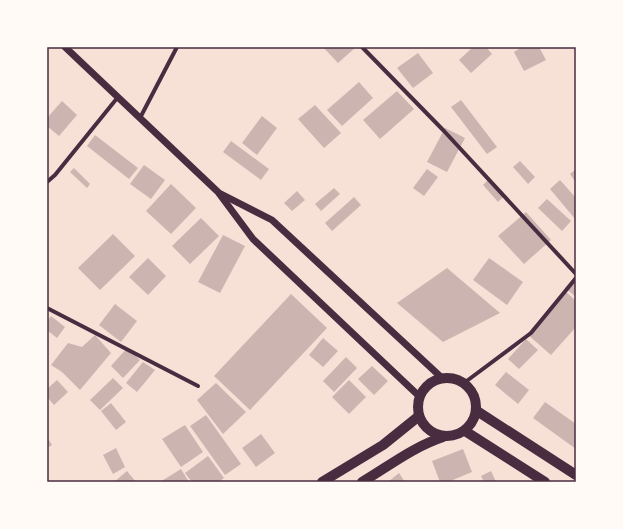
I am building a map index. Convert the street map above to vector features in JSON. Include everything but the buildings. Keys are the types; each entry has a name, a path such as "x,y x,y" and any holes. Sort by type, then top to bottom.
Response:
{"main road":[{"path":"362,482 420,446 443,437 454,436 465,431 473,422 477,411 476,400 472,391 464,383 454,378 442,378 425,388 420,397 418,406 419,416 423,425 432,433 443,437"},
{"path":"477,411 576,475"},
{"path":"322,482 383,445 419,416"},
{"path":"465,431 545,482"}],"street":[{"path":"66,47 218,192 254,239 420,397"},
{"path":"140,118 177,47"},
{"path":"362,47 444,131 576,274"},
{"path":"47,182 55,175 118,97"},
{"path":"218,192 272,220 442,378"},
{"path":"464,383 531,333 576,278"},
{"path":"47,308 198,386"}]}
